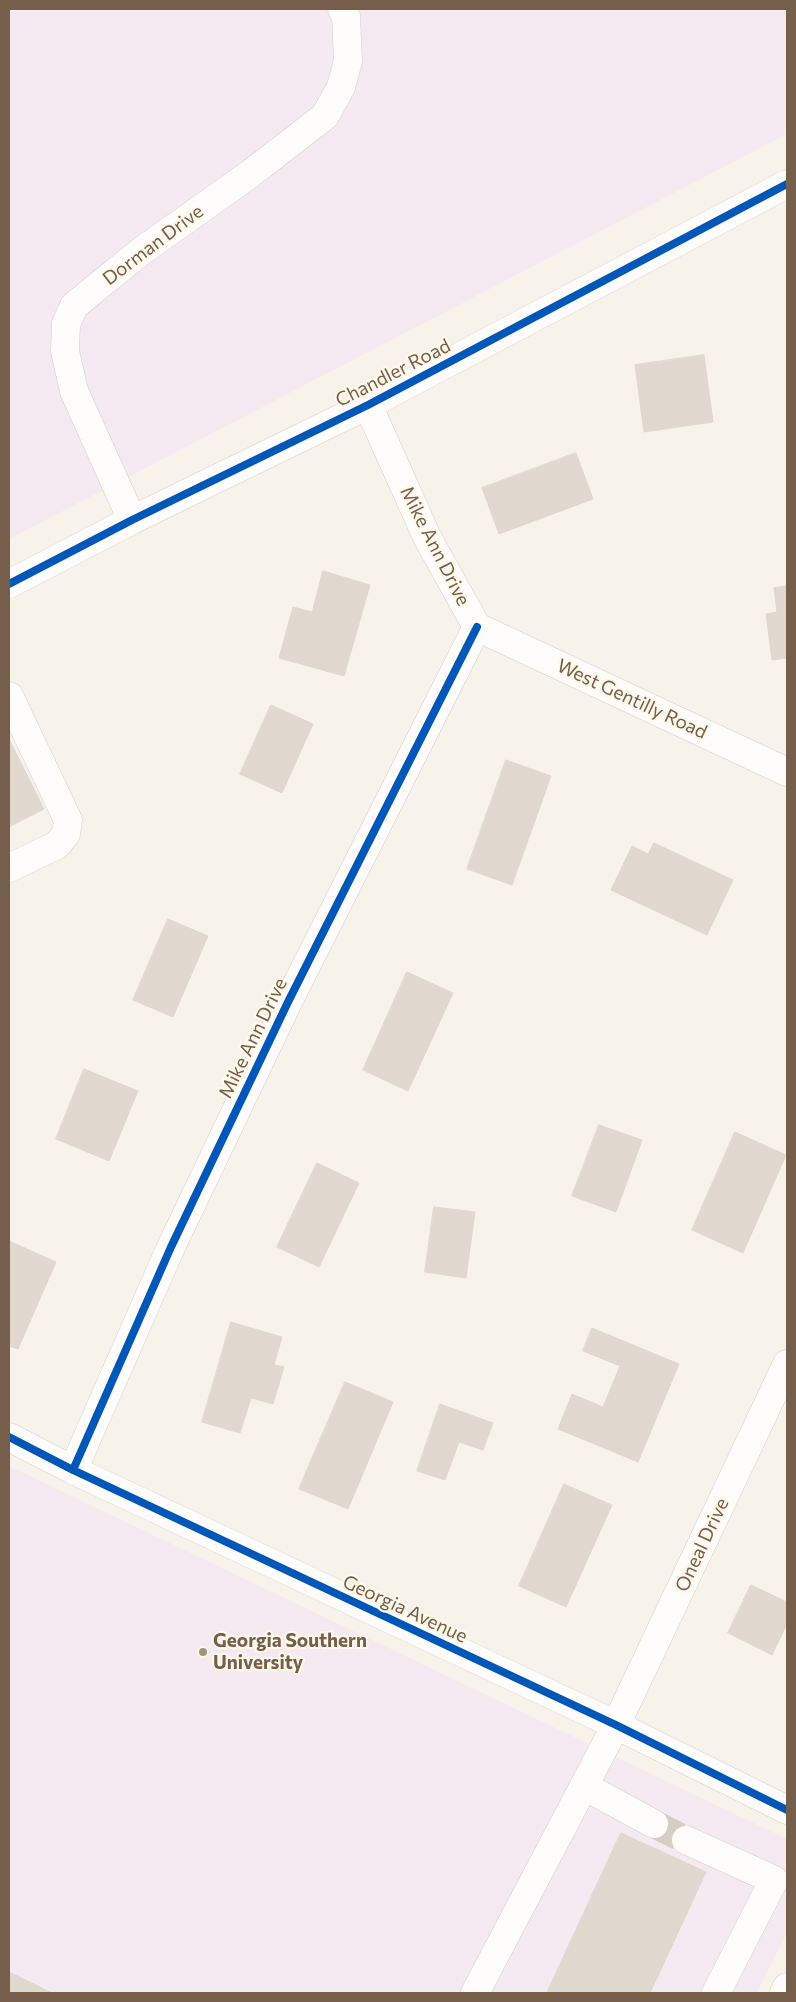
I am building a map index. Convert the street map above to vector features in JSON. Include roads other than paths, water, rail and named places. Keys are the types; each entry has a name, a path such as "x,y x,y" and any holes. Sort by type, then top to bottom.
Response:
{"street":[{"name":"Dorman Drive","path":"132,520 74,391 65,351 66,324 74,306 97,287 325,116 341,87 348,61 346,16 342,9"},
{"name":"Chandler Road","path":"9,584 132,520 368,405 787,184"},
{"name":"Mike Ann Drive","path":"73,1470 171,1247 288,1002 477,627 427,537 368,405"},
{"name":"West Gentilly Road","path":"477,627 787,772"},
{"path":"9,696 68,820 66,834 57,845 9,868"},
{"name":"Oneal Drive","path":"475,1993 616,1725 787,1364"},
{"name":"Georgia Avenue","path":"9,1437 73,1470 616,1725 787,1810"},
{"path":"584,1786 654,1824"},
{"path":"686,1840 774,1880 716,1993"},
{"path":"784,1993 787,1986"}],"tunnel":[{"path":"654,1824 686,1840"}],"place":[{"name":"Georgia Southern University","path":"203,1652"}]}
